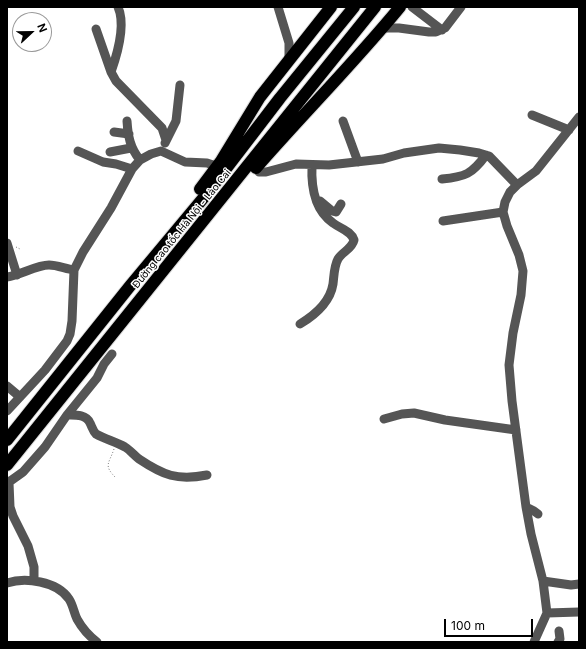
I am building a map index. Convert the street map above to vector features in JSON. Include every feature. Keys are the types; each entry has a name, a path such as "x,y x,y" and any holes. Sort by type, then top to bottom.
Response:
{"highway":[{"path":"130,286 221,161 260,97 331,7"},
{"name":"Đường cao tốc Hà Nội - Lào Cai","path":"7,440 130,286 205,196 280,98 354,7"},
{"name":"Đường cao tốc Hà Nội - Lào Cai","path":"7,465 375,7"},
{"path":"192,236 251,174 299,119 341,76 400,7"}],"street":[{"path":"111,72 117,51 122,23 122,16 118,7"},
{"path":"278,7 289,43 289,59"},
{"path":"412,7 442,30"},
{"path":"382,28 399,28 430,32 442,30 461,7"},
{"path":"96,29 111,72 120,86 162,128 166,140"},
{"path":"161,151 176,121 180,84"},
{"path":"532,115 569,130"},
{"path":"534,642 546,613 543,581 526,507 509,365 513,333 513,311 522,291 523,271 503,212 508,196 517,185 536,171 579,117"},
{"path":"343,121 358,162"},
{"path":"127,122 131,148 140,160"},
{"path":"114,132 128,134"},
{"path":"110,152 131,148"},
{"path":"259,172 266,172 296,164 345,164 383,159 404,153 439,148 486,155 493,159 517,185"},
{"path":"78,151 103,162 132,169"},
{"path":"7,411 64,347 70,334 73,312 74,270 83,252 111,208 132,169 140,160 161,151 185,162 213,165"},
{"path":"442,179 459,177 471,172 478,166 486,155"},
{"path":"300,324 317,312 325,302 331,290 338,258 350,248 354,240 348,231 332,223 316,202 313,192 312,165"},
{"path":"313,192 321,202 332,211 336,212 341,204"},
{"path":"443,221 503,212"},
{"path":"7,243 17,275"},
{"path":"7,277 50,265 74,270"},
{"path":"34,580 34,566 28,546 12,516 8,481 23,472 44,447 67,415 97,378 104,364 112,354"},
{"path":"7,386 20,397"},
{"path":"384,419 402,414 414,413 445,420 516,430"},
{"path":"67,415 79,415 86,418 96,434 125,447 140,459 162,472 178,477 194,478 207,475"},
{"path":"526,507 538,514"},
{"path":"7,584 21,580 34,580 56,588 70,600 83,628 98,642"},
{"path":"543,581 571,585 579,584"},
{"path":"546,613 579,612"},
{"path":"558,642 560,639 559,631"}],"path":[{"path":"115,443 107,463 110,471 116,478"}]}
